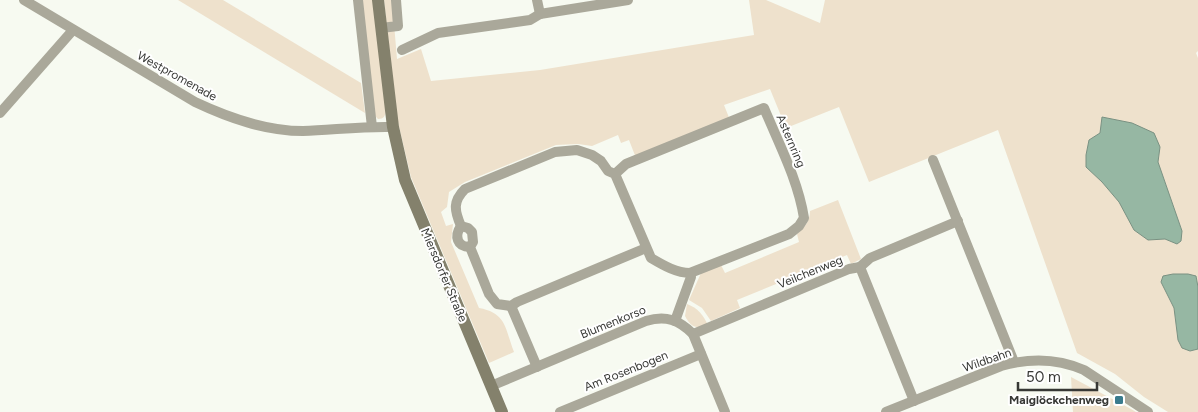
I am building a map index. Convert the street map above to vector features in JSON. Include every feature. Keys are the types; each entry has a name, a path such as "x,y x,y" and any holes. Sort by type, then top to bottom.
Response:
{"street":[{"name":"Westpromenade","path":"24,0 195,102 238,120 256,125 296,130 372,127 393,131"},
{"path":"358,0 372,127"},
{"name":"Miersdorfer Straße","path":"378,0 393,131 406,180 502,412"},
{"path":"380,28 398,26 396,0"},
{"path":"537,0 540,14"},
{"path":"402,50 438,33 530,20 540,14 628,0"},
{"path":"0,113 73,30"},
{"name":"Asternring","path":"615,174 626,164 764,108 791,171 802,204 804,218 799,226 789,234 690,273"},
{"path":"646,248 511,306 497,304 489,294 470,247 464,247 457,238 458,230 461,226 456,209 457,197 465,189 555,152 577,150 592,155 601,161 608,171 615,174 651,258 664,266 682,273 690,273 691,278 676,321 684,325 693,334 725,412"},
{"path":"933,160 1014,362"},
{"path":"860,267 870,258 958,222"},
{"name":"Veilchenweg","path":"693,334 848,269 860,267 914,401"},
{"path":"511,306 537,366"},
{"name":"Blumenkorso","path":"491,386 646,321 656,318 676,321"},
{"name":"Am Rosenbogen","path":"560,412 702,354"},
{"name":"Wildbahn","path":"886,412 1014,362 1048,360 1073,365 1103,381 1148,412"}],"shaded area":[{"path":"178,0 223,0 361,83 365,113"},
{"path":"361,0 373,0 386,111 384,117 380,119 375,116"},
{"path":"384,0 392,0 397,59 421,49 431,81 540,70 754,35 749,0 766,0 820,23 825,0 1198,0 1198,51 1196,53 1198,58 1198,287 1196,276 1161,282 1174,308 1178,340 1190,351 1198,349 1198,412 1168,412 1144,397 1115,374 1077,353 998,130 869,182 839,107 786,128 770,89 724,105 730,120 636,158 629,140 621,143 618,135 592,146 578,144 556,145 465,182 449,192 447,207 441,212 446,226 453,224 451,242 479,308 495,314 504,323 514,352 489,363 411,177 397,118","holes":["1102,117 1160,147 1158,162 1182,231 1177,244 1165,239 1148,240 1134,230 1119,202 1086,167 1089,140 1100,133"]},
{"path":"1102,117 1132,123 1154,133 1160,147 1158,162 1182,231 1181,241 1177,244 1165,239 1148,240 1134,230 1119,202 1086,167 1089,140 1100,133"},
{"path":"838,200 861,259 851,264 847,255 737,300 740,308 711,321 702,308 689,300 701,273 721,265 725,273 799,242 797,234 806,224 810,211"},
{"path":"1173,274 1196,276 1198,287 1198,349 1190,351 1182,348 1178,340 1174,308 1161,282 1163,276"},
{"path":"687,304 700,312 708,325 697,327 690,323 685,316"},
{"path":"1071,377 1131,409 1136,412 1073,412"}],"place":[{"name":"Maiglöckchenweg","path":"1119,400"}]}
